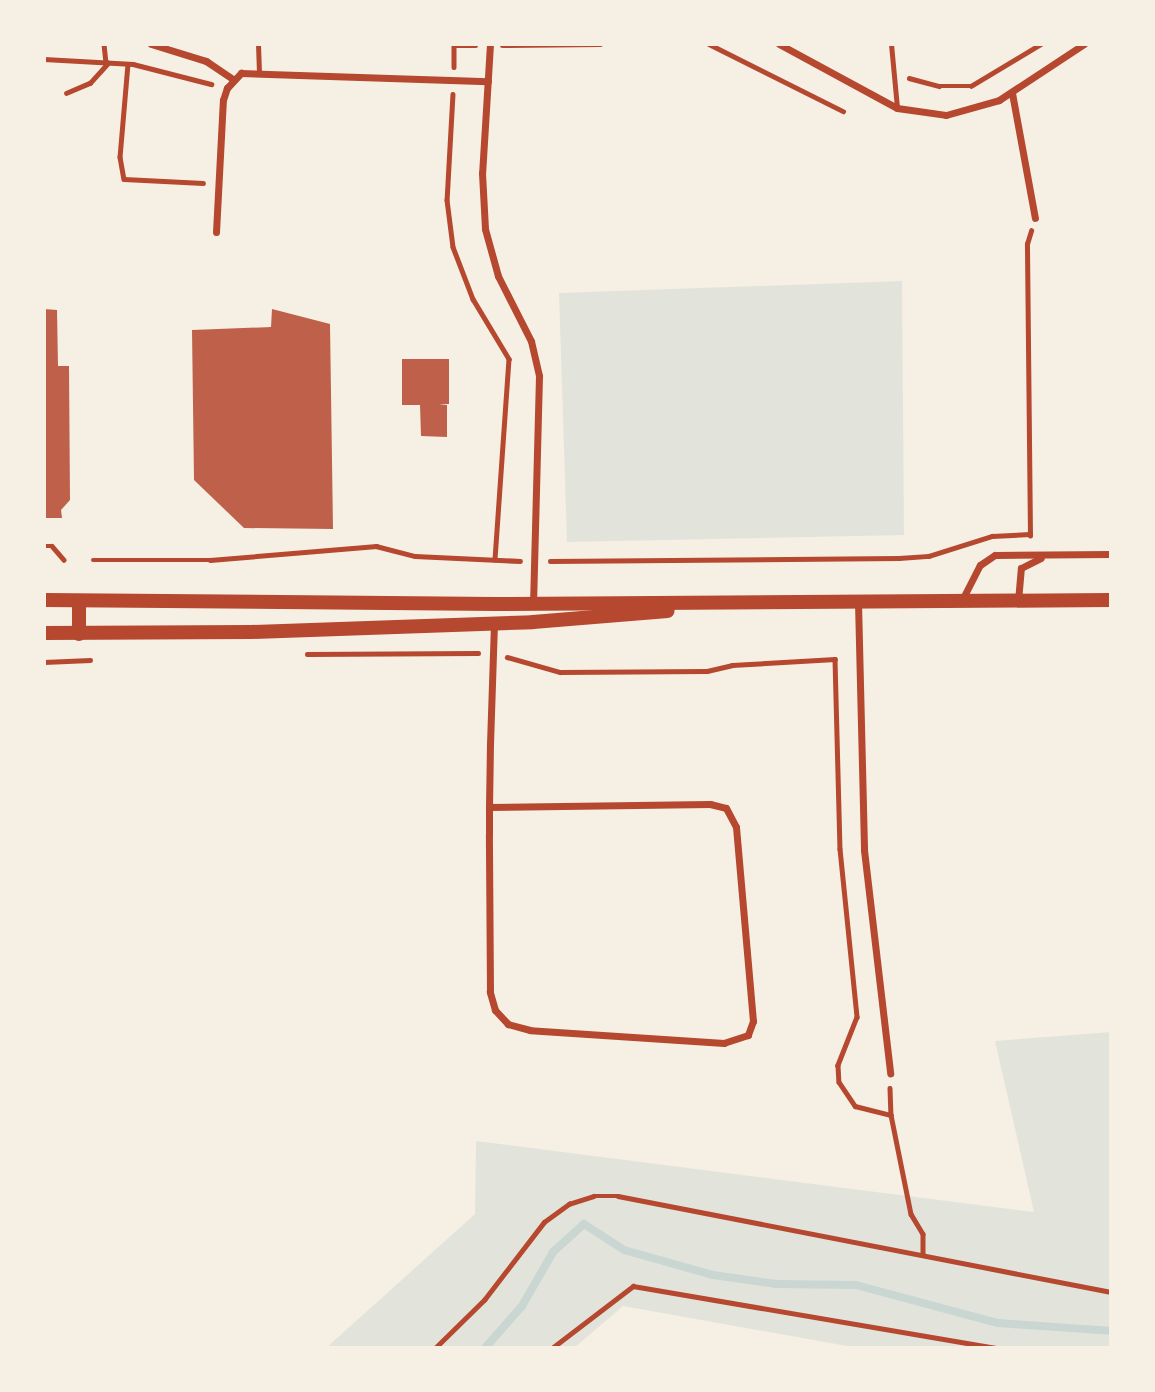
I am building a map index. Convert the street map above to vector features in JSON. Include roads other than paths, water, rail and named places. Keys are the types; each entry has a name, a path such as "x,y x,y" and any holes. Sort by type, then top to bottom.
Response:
{"main road":[{"path":"44,600 495,604 1111,600"},
{"path":"79,601 79,634"},
{"path":"44,633 533,622 785,602"},
{"path":"533,603 533,622"},
{"path":"494,623 495,604"}],"street":[{"path":"151,44 206,61 233,79"},
{"path":"779,44 897,108 952,114 1012,93 1084,44"},
{"path":"490,45 482,183 485,229 498,276 538,363 533,603"},
{"path":"216,232 222,104 233,79 259,71 488,81"},
{"path":"1012,93 1035,218"},
{"path":"961,601 985,559 1031,555 1111,554"},
{"path":"1018,601 1023,565 1062,555"},
{"path":"858,602 864,850 890,1073"},
{"path":"489,807 714,804 726,808 736,827 752,1021 746,1037 724,1043 526,1030 503,1020 491,992 489,807 494,623"}],"lane":[{"path":"258,44 259,71"},
{"path":"891,44 897,108"}],"waterway":[{"path":"485,1348 522,1306 553,1252 584,1224 624,1250 713,1275 776,1284 856,1285 998,1323 1111,1331"}]}
